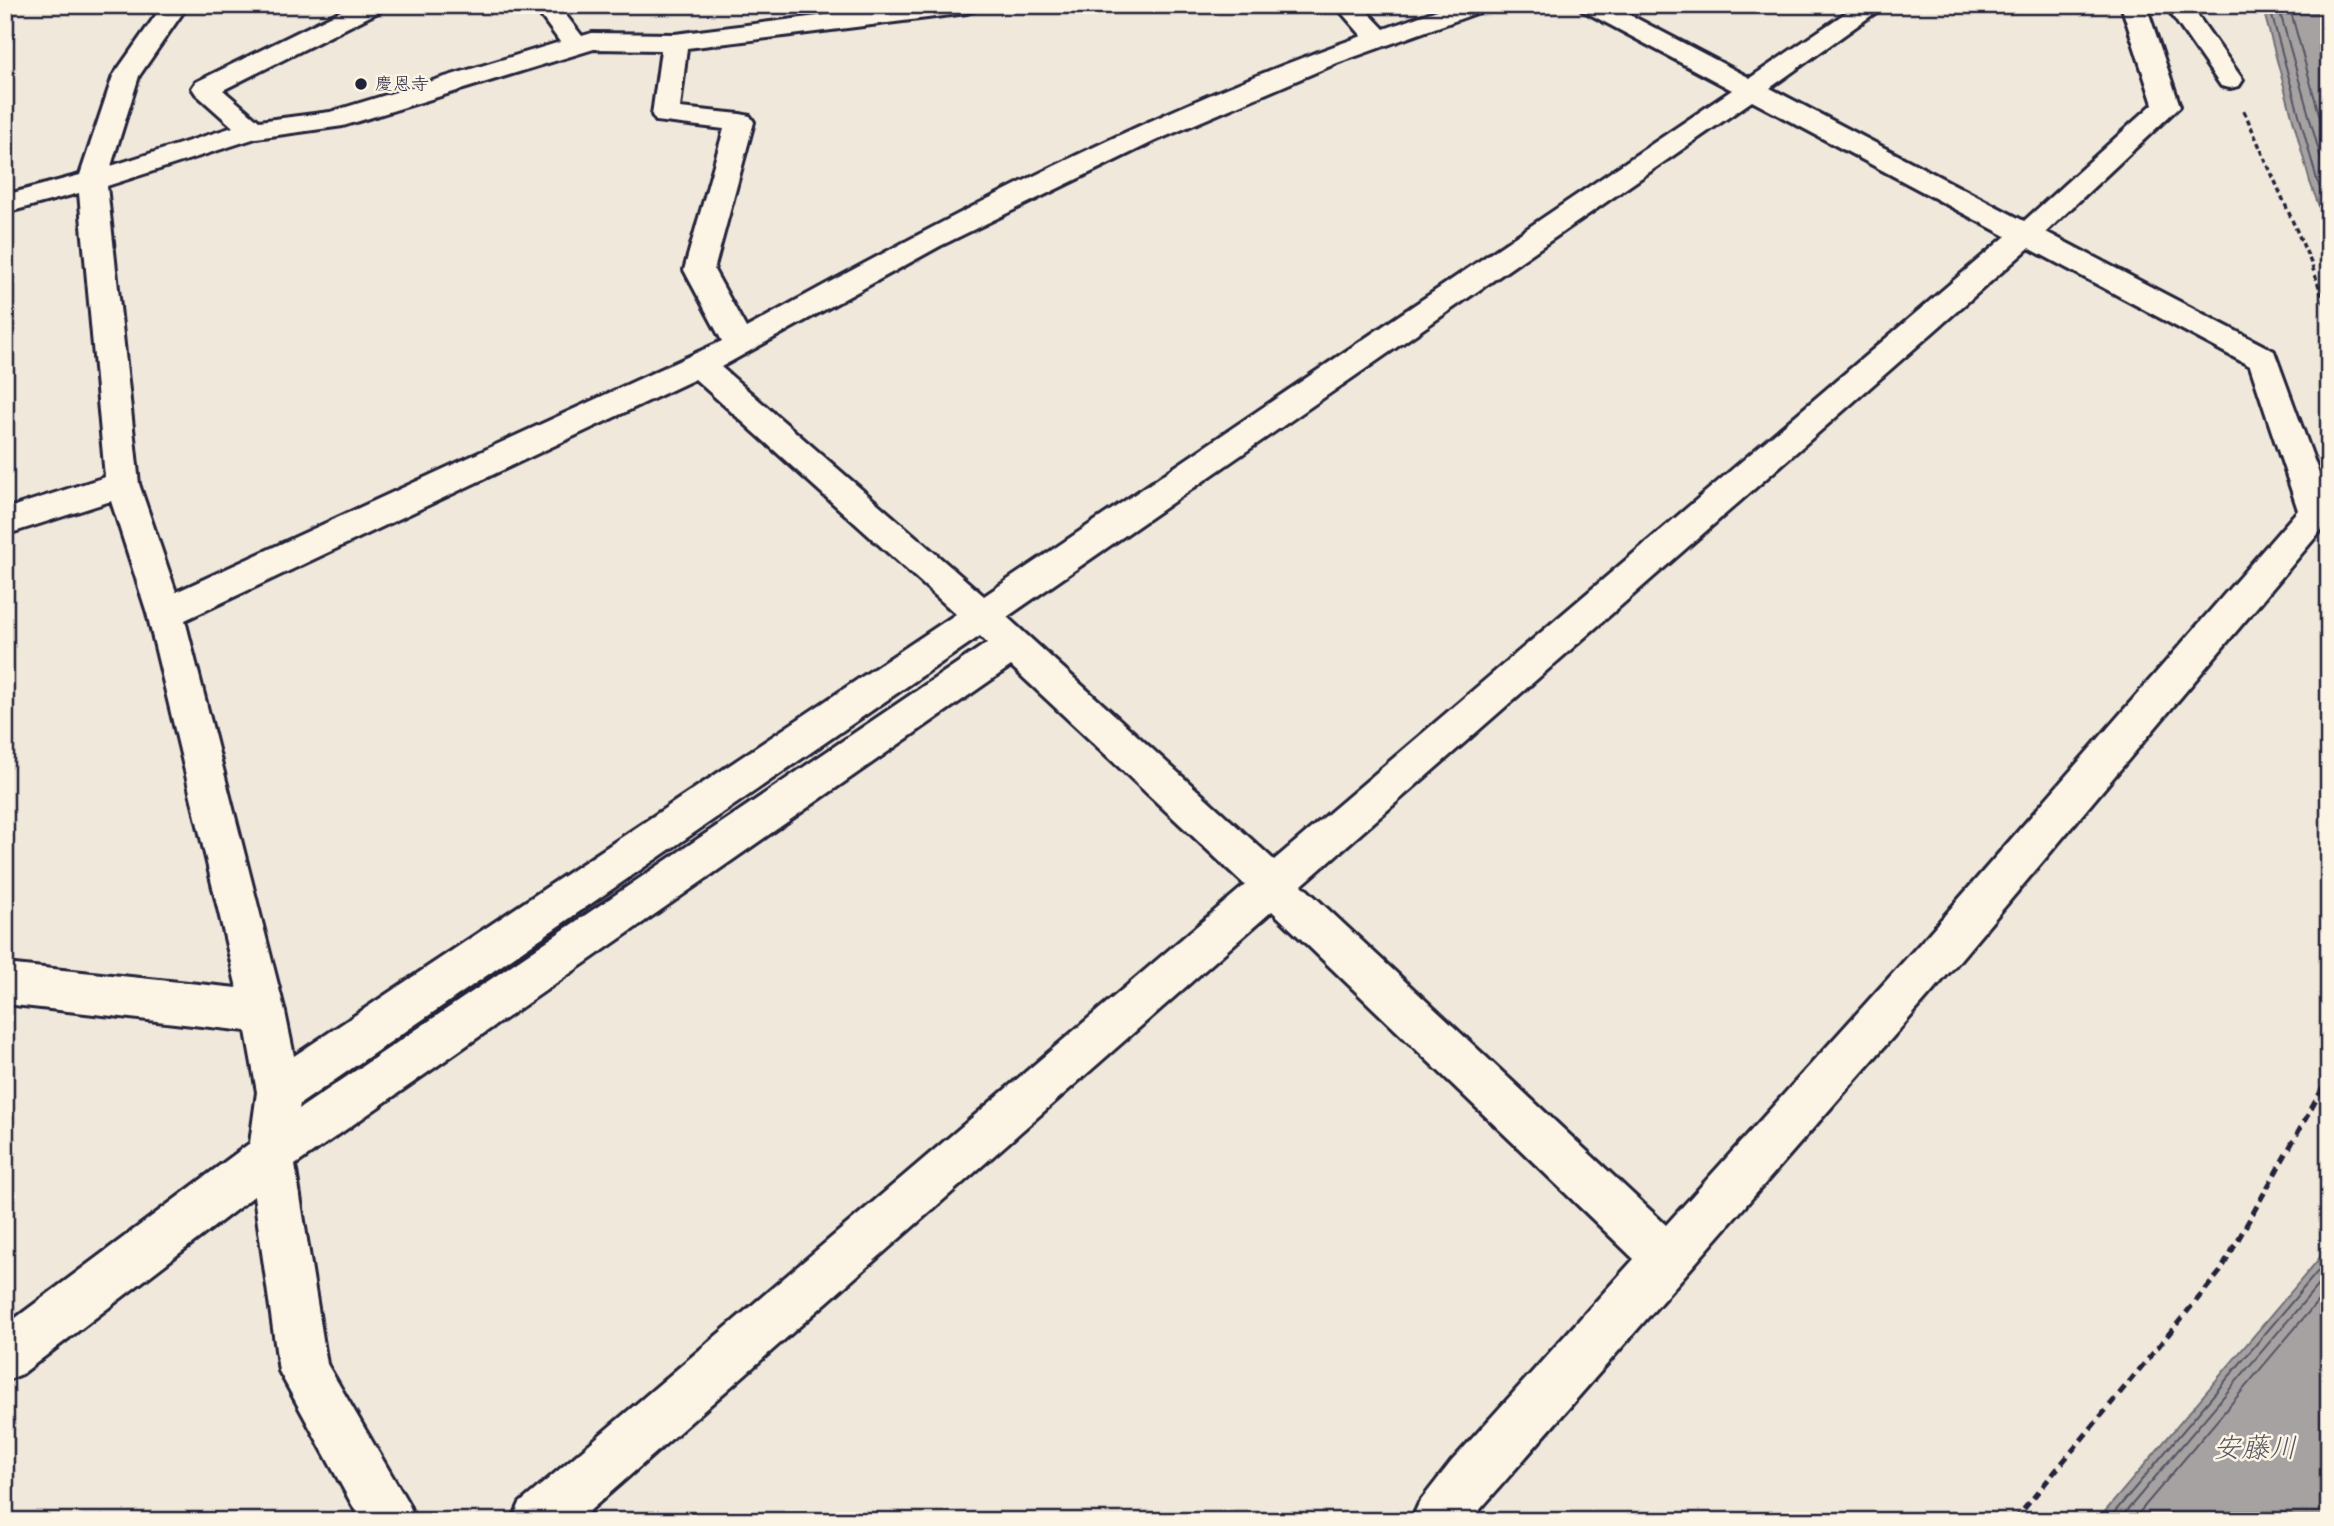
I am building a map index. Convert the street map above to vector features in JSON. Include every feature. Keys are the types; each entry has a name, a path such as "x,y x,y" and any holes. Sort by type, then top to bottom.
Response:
{"street":[{"path":"176,5 126,76 92,181 122,484 165,613 264,1012 279,1093 271,1155 304,1371 390,1521"},
{"path":"253,130 205,88 373,5"},
{"path":"545,5 576,46"},
{"path":"5,204 92,181 253,130 333,120 592,41 675,42 967,5"},
{"path":"1347,5 1379,39"},
{"path":"165,613 740,345 930,239 1109,152 1328,57 1476,5"},
{"path":"1437,1521 1469,1480 1939,953 2316,513 2263,359 1591,5"},
{"path":"279,1093 1874,5"},
{"path":"538,1521 2028,233 2166,106 2133,5"},
{"path":"2177,5 2230,79"},
{"path":"675,42 666,115 740,122 699,270 740,345"},
{"path":"699,365 982,616 1274,886 1667,1258"},
{"path":"5,522 122,484"},
{"path":"5,1357 271,1155 1013,645"},
{"path":"5,984 264,1012"}],"path":[{"path":"2230,79 2311,263 2329,316"},
{"path":"2014,1521 2220,1272 2329,1077"}],"water":[{"path":"2262,5 2329,5 2329,233 2310,182"},
{"name":"安藤川","path":"2329,1247 2329,1521 2097,1521"}],"place":[{"name":"慶恩寺","path":"361,84"}]}
